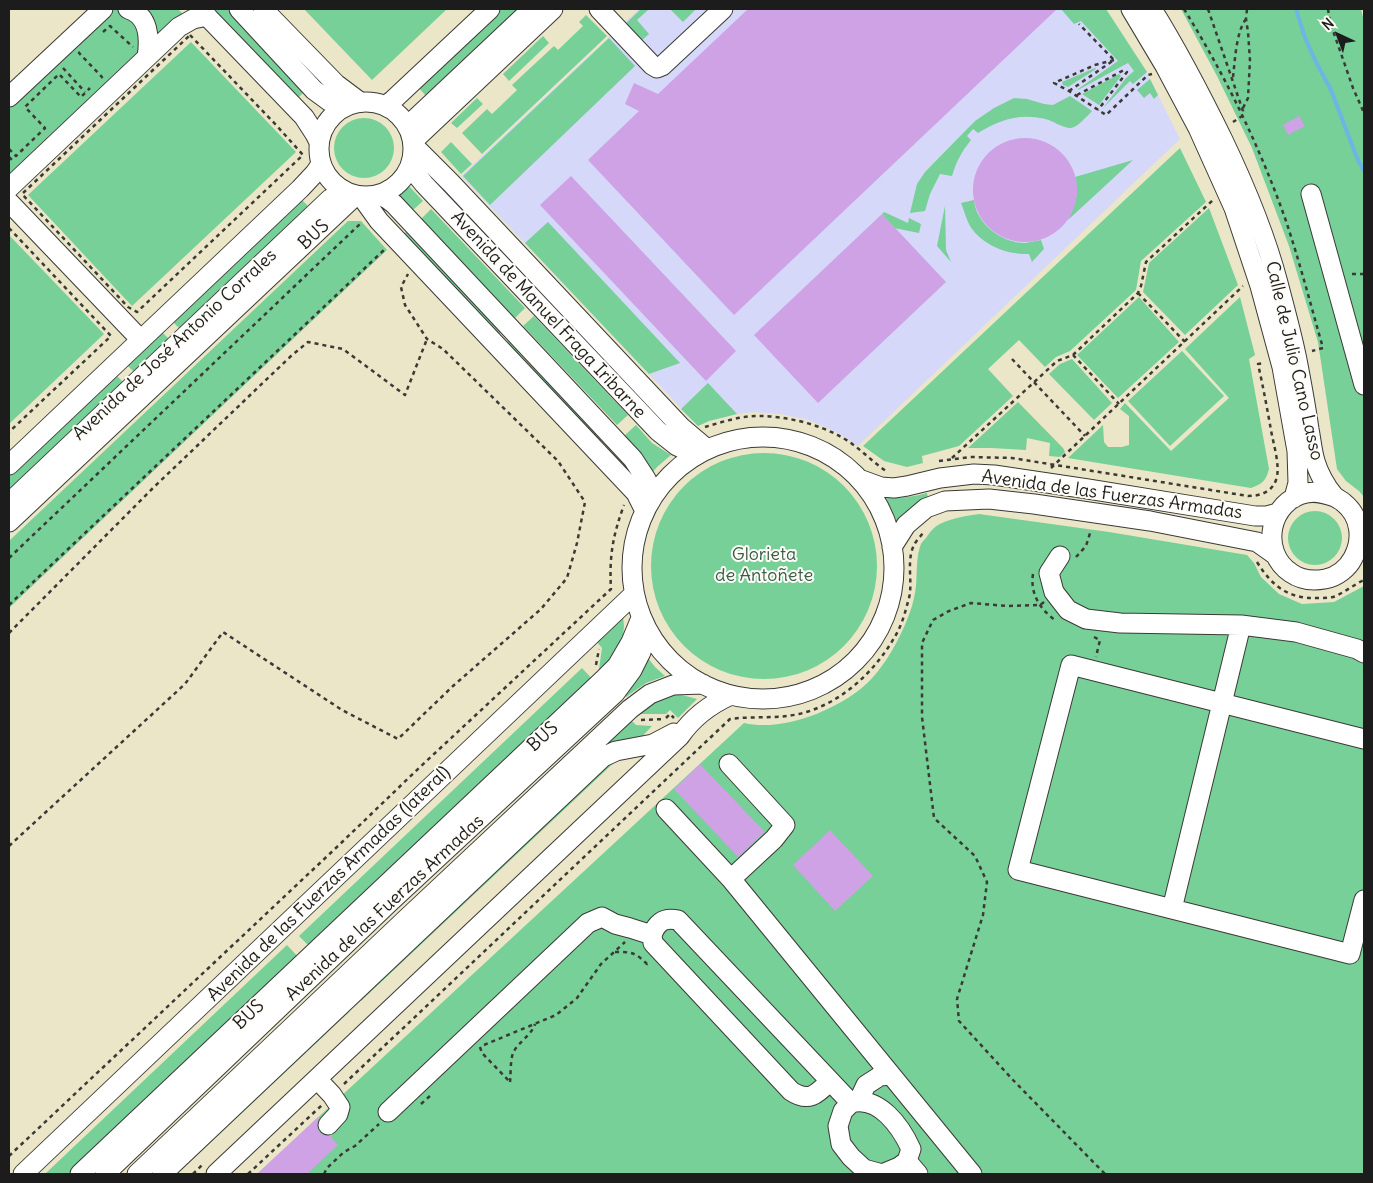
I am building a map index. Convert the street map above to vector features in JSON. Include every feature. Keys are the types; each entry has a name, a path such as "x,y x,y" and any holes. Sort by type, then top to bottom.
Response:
{"street":[{"path":"9,97 105,9"},
{"path":"128,9 132,10 145,22 150,42 147,57"},
{"path":"239,9 314,90 329,101 365,104 399,114 412,144"},
{"path":"262,9 336,84 365,104"},
{"path":"365,104 400,78 472,9"},
{"path":"321,146 334,114 365,104 393,100 490,9"},
{"path":"314,90 322,110 321,146 327,176 339,188 360,194 390,190 406,174 412,144 414,120 532,9"},
{"path":"412,144 553,9"},
{"path":"599,9 657,68 662,66 723,9"},
{"name":"Calle de Julio Cano Lasso","path":"1131,9 1165,66 1198,128 1234,208 1260,286 1282,367 1297,452 1298,483 1294,498"},
{"name":"Calle de Julio Cano Lasso","path":"1152,9 1210,114 1251,202 1272,262 1298,364 1315,462 1335,497"},
{"path":"9,188 147,57 185,23 203,12 304,117 321,146"},
{"name":"Avenida de Manuel Fraga Iribarne","path":"412,144 416,174 424,184 658,431 677,446 702,452"},
{"name":"Avenida de José Antonio Corrales","path":"9,465 136,335 309,180 321,146"},
{"path":"360,194 379,220 419,263 636,493 649,503"},
{"name":"Avenida de Manuel Fraga Iribarne","path":"360,194 386,198 394,204 633,459 646,479 649,503"},
{"name":"Avenida de José Antonio Corrales","path":"9,503 330,199 360,194"},
{"name":"BUS","path":"9,522 360,194"},
{"path":"1311,194 1364,385"},
{"path":"9,202 136,335 9,447"},
{"path":"763,436 801,442 819,449 836,458 859,479 875,499 886,522 892,546 894,565 893,583 883,619 875,635 851,664 821,685 804,692 768,698 749,698 731,695 702,684 671,662 645,624 634,594 632,566 635,537 649,503 673,473 702,452 725,442 763,436"},
{"name":"Avenida de las Fuerzas Armadas","path":"859,479 881,487 894,488 940,478 974,474 994,475 1088,488 1255,516 1278,513"},
{"path":"1321,492 1335,497 1358,509 1360,537 1357,550 1358,565 1330,578 1317,581 1291,574 1281,565 1274,554 1271,540 1272,526 1278,513 1285,504 1307,493 1321,492"},
{"name":"Avenida de las Fuerzas Armadas","path":"892,546 906,525 926,508 945,501 989,499 1150,521 1257,542 1274,554"},
{"path":"1060,556 1049,572 1054,592 1068,610 1086,619 1120,623 1241,625 1296,632 1357,649 1364,653"},
{"name":"Avenida de las Fuerzas Armadas (lateral)","path":"23,1174 634,594"},
{"name":"BUS","path":"80,1174 603,680 617,666 631,642 645,624"},
{"name":"Avenida de las Fuerzas Armadas","path":"105,1174 390,902 614,692 632,670 641,652 645,624"},
{"path":"1172,909 1241,625"},
{"path":"1364,739 1071,665 1018,870 1350,954 1364,900"},
{"name":"Avenida de las Fuerzas Armadas","path":"137,1174 630,709 650,694 673,685 702,684"},
{"path":"216,1174 673,743 709,706 731,695"},
{"path":"162,1174 602,757 616,751 653,744 685,729"},
{"path":"729,764 785,825 774,839 731,879"},
{"path":"666,809 731,879 972,1174"},
{"path":"388,1112 588,923 602,917 615,924 646,933 660,952 799,1097 817,1094 830,1082"},
{"path":"646,933 669,918 678,920 830,1082 855,1102 875,1104 889,1117 904,1135 912,1161"},
{"path":"890,1075 880,1076 866,1085 855,1102 842,1111 838,1126 841,1144 851,1157 864,1169 882,1174 912,1161 937,1133"},
{"path":"317,1079 340,1107 338,1114 328,1125"}],"path":[{"path":"1184,9 1221,73 1266,170 1299,262 1323,348"},
{"path":"1208,9 1243,109"},
{"path":"1234,122 1242,116 1248,98 1250,60 1246,19 1247,9"},
{"path":"1328,9 1333,30 1364,113"},
{"path":"1232,78 1242,24 1246,19"},
{"path":"1079,24 1114,60"},
{"path":"98,37 110,26 134,47 148,33"},
{"path":"190,36 303,154 136,312 128,306 22,194 34,183 190,36"},
{"path":"86,48 79,53 102,77 96,82"},
{"path":"1114,60 1095,65 1054,82 1070,90 1106,115 1148,75 1152,74"},
{"path":"1070,90 1114,60"},
{"path":"60,65 91,98"},
{"path":"1077,95 1124,70 1127,72 1098,110"},
{"path":"9,149 16,156 45,128 25,107 59,74 81,97 91,87"},
{"path":"946,463 1057,361 1073,355 1138,293 1146,262 1213,200"},
{"path":"9,558 364,219"},
{"path":"9,228 110,336 9,432"},
{"path":"9,605 390,244"},
{"path":"9,846 185,684 224,632 342,710 398,739 453,686 541,609 567,578 577,543 585,502 558,461 443,349 427,339 405,305 401,287 407,276 419,263"},
{"path":"1352,274 1364,274"},
{"path":"1049,470 1244,285"},
{"path":"1138,293 1185,342"},
{"path":"9,633 153,488 308,342 343,349 405,395 427,339"},
{"path":"1073,355 1119,404"},
{"path":"1012,359 1085,436"},
{"path":"934,462 970,457 1012,458 1248,496 1263,494 1271,489 1275,483 1277,467 1258,364"},
{"path":"705,428 756,416 792,419 814,425 843,438 890,474"},
{"path":"9,1156 338,846 418,768 611,589 612,547 615,530 624,505"},
{"path":"248,1174 730,719 799,714 840,696 861,680 887,649 899,629 910,595 910,560 913,546 924,530"},
{"path":"1054,592 1040,605 1007,606 971,603 949,611 933,620 922,643 922,716 934,818 975,856 987,882 984,915 957,999 959,1021 1104,1174"},
{"path":"595,672 599,649"},
{"path":"640,720 665,719"},
{"path":"475,1050 556,1015 577,998 601,964 613,952 646,933"},
{"path":"613,952 630,952 639,956 647,964 660,952"},
{"path":"480,1047 482,1053 510,1082 513,1054 535,1024"},
{"path":"414,1109 422,1104 434,1091"},
{"path":"324,1174 338,1157 383,1121 388,1112"}],"shaded area":[{"path":"639,9 1106,9 1148,75 1180,139 858,446 838,433 809,420 780,414 753,412 737,414 709,421 698,426 461,176"}],"green space":[{"path":"108,9 178,9 184,15 9,180 9,103"},
{"path":"214,9 230,9 305,91 299,97"},
{"path":"304,9 447,9 372,80"},
{"path":"501,9 521,9 427,97 418,87"},
{"path":"641,9 649,9 637,20 649,34 639,43 623,26"},
{"path":"670,9 696,9 683,22"},
{"path":"1061,9 1106,9 1147,72 1133,84 1130,81 1103,108 1126,78 1134,71 1128,63 1078,90 1118,61 1081,21 1074,24"},
{"path":"1181,9 1361,9 1364,21 1364,497 1346,481 1337,469 1318,342 1289,246 1252,148 1217,76"},
{"path":"586,15 607,36 482,154 462,133 487,109 492,114 517,90 512,85 554,46 558,50 583,26 579,22"},
{"path":"543,36 549,43 509,81 503,74"},
{"path":"609,38 635,66 490,205 463,176"},
{"path":"191,42 296,152 132,306 28,195"},
{"path":"1095,68 1068,87 1063,85 1062,82"},
{"path":"1119,74 1121,76 1099,105 1082,94"},
{"path":"1150,79 1158,95 1154,99 1150,93 1144,98 1137,90"},
{"path":"1070,96 1092,111 1077,126 1071,128 1049,120 1020,117 995,124 978,133 973,129 967,136 971,140 955,166 952,176 940,174 930,194 925,211 910,213 917,184 925,172 975,121 994,108 1014,98 1053,105"},
{"path":"477,98 483,104 457,128 451,123"},
{"path":"358,118 370,118 381,123 389,131 394,142 392,160 381,173 370,178 358,178 347,173 339,165 334,154 334,142 339,131 347,123"},
{"path":"451,142 472,164 461,174 441,152"},
{"path":"1180,148 1206,202 1141,261 1136,290 1070,351 1056,357 1045,367 1019,340 988,369 1013,396 959,446 922,456 923,463 907,467 884,461 863,446"},
{"path":"1133,160 1068,220 1076,199 1075,177"},
{"path":"407,184 423,201 413,210 397,194"},
{"path":"452,190 546,289 540,294 446,195"},
{"path":"301,199 311,209 182,331 172,321"},
{"path":"974,200 980,217 999,236 1008,240 1025,243 1041,240 1044,249 1032,262 1029,254 1004,251 981,239 970,226 961,203"},
{"path":"945,206 946,250 951,262 937,246"},
{"path":"1209,208 1238,285 1185,335 1143,292 1149,263"},
{"path":"431,209 525,308 515,318 421,219"},
{"path":"884,212 908,223 909,218 921,224 919,233 894,228 882,214"},
{"path":"348,221 361,221 387,250 9,608 9,541"},
{"path":"548,222 680,363 649,374 525,243"},
{"path":"406,232 501,332 495,337 400,237"},
{"path":"9,235 104,334 9,424"},
{"path":"1139,297 1179,342 1118,398 1077,355"},
{"path":"1240,297 1255,355 1249,359 1269,469 1263,482 1251,488 1068,458 1103,425 1104,442 1108,447 1129,445 1129,416 1120,409 1125,403 1171,451 1229,398 1185,349"},
{"path":"534,316 628,415 617,425 523,326"},
{"path":"161,331 171,341 136,374 126,364"},
{"path":"508,341 602,440 596,445 502,346"},
{"path":"1182,351 1224,396 1170,446 1128,401"},
{"path":"1072,359 1112,403 1094,420 1049,374 1060,364"},
{"path":"115,374 125,384 9,494 9,475"},
{"path":"708,383 737,414 709,421 698,426 681,409"},
{"path":"1018,402 1063,448 1065,452 1060,457 1049,456 1050,443 1027,438 1026,450 968,448"},
{"path":"636,425 652,443 671,455 652,473 641,454 624,436"},
{"name":"Glorieta de Antoñete","path":"764,453 786,455 817,466 844,486 864,513 875,544 877,566 875,588 864,619 844,646 817,666 786,677 764,679 742,677 711,666 684,646 664,619 653,588 651,566 653,544 664,513 684,486 711,466 742,455"},
{"path":"927,493 928,498 911,508 897,522 886,498 907,497"},
{"path":"1315,511 1325,513 1334,519 1340,528 1342,538 1340,548 1334,557 1325,563 1315,565 1305,563 1296,557 1290,548 1288,538 1290,528 1296,519 1305,513"},
{"path":"979,514 1109,532 1247,555 1254,563 1261,577 1279,594 1302,604 1334,602 1364,586 1364,1174 257,1174 744,723 775,725 791,722 838,704 864,686 885,662 906,622 916,586 917,559 921,543 933,529 943,523 955,518"},
{"path":"623,615 623,638 602,673 599,669 602,648 596,641"},
{"path":"648,658 665,676 646,683 626,697 624,695 638,678"},
{"path":"582,668 595,682 312,949 299,936"},
{"path":"678,694 697,699 678,718 670,710 666,714 641,714 639,712 657,700"},
{"path":"631,720 636,725 652,726 636,743 597,753"},
{"path":"621,756 361,1001 356,997 609,757"},
{"path":"287,945 300,959 72,1174 45,1174"},
{"path":"345,1007 349,1012 177,1174 167,1174"}],"building":[{"path":"748,9 1057,9 734,315 588,160 639,111 625,104 634,83 658,94"},
{"path":"1299,116 1305,126 1288,135 1283,125"},
{"path":"1025,138 1045,142 1062,153 1073,170 1077,190 1073,210 1062,227 1045,238 1025,242 1005,238 988,227 977,210 973,190 977,170 988,153 1005,142"},
{"path":"571,176 736,351 706,381 540,205"},
{"path":"882,214 946,282 818,403 754,335"},
{"path":"700,764 765,832 738,857 674,789"},
{"path":"830,830 873,876 835,911 793,865"},
{"path":"318,1117 317,1128 320,1133 326,1136 333,1135 331,1137 338,1145 307,1174 257,1174"}],"waterway":[{"path":"1296,9 1305,38 1331,90 1357,158 1364,171"}]}
